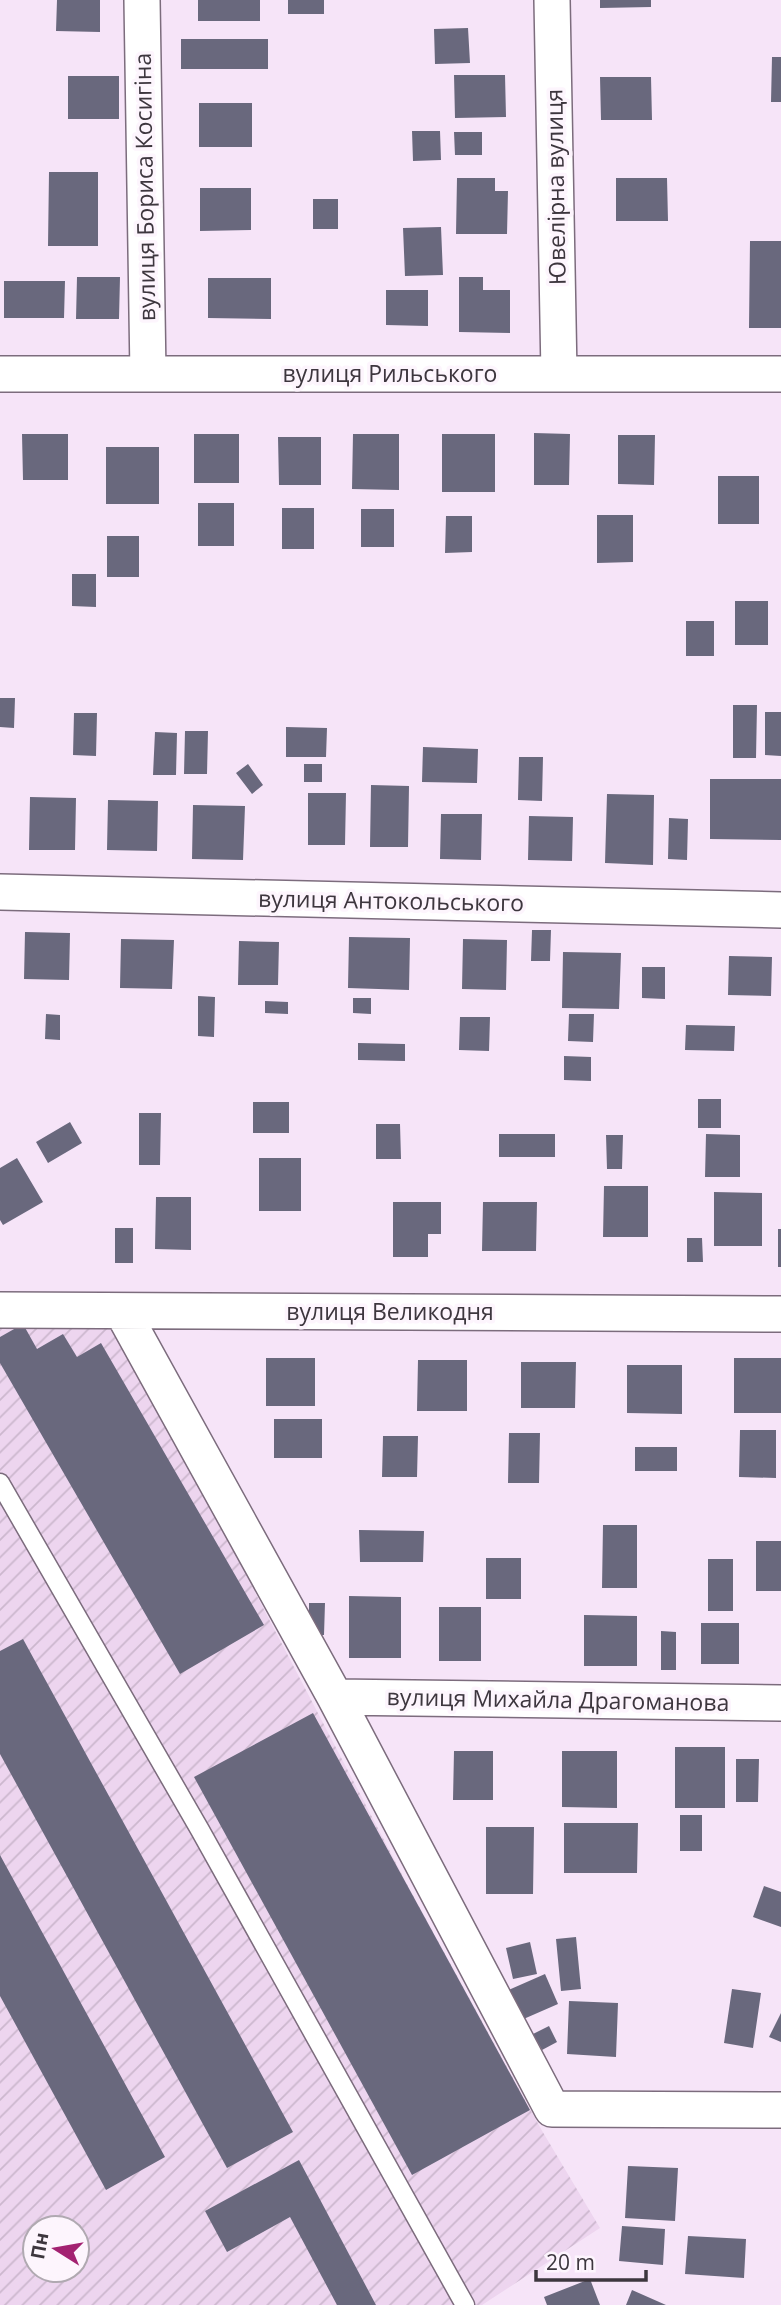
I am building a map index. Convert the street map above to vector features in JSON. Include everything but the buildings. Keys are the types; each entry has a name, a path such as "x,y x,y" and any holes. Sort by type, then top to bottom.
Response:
{"street":[{"name":"вулиця Бориса Косигіна","path":"142,0 148,374"},
{"name":"Ювелірна вулиця","path":"552,0 559,374"},
{"name":"вулиця Рильського","path":"0,374 781,374"},
{"name":"вулиця Антокольського","path":"0,892 781,910"},
{"name":"вулиця Великодня","path":"0,1310 781,1314"},
{"path":"122,1311 335,1697 552,2109 781,2110"},
{"name":"вулиця Михайла Драгоманова","path":"335,1697 781,1703"}],"lane":[{"path":"0,1483 206,1842 465,2305"}],"shaded area":[{"path":"0,1315 117,1327 409,1888 541,2129 600,2228 482,2305 0,2305"}]}
